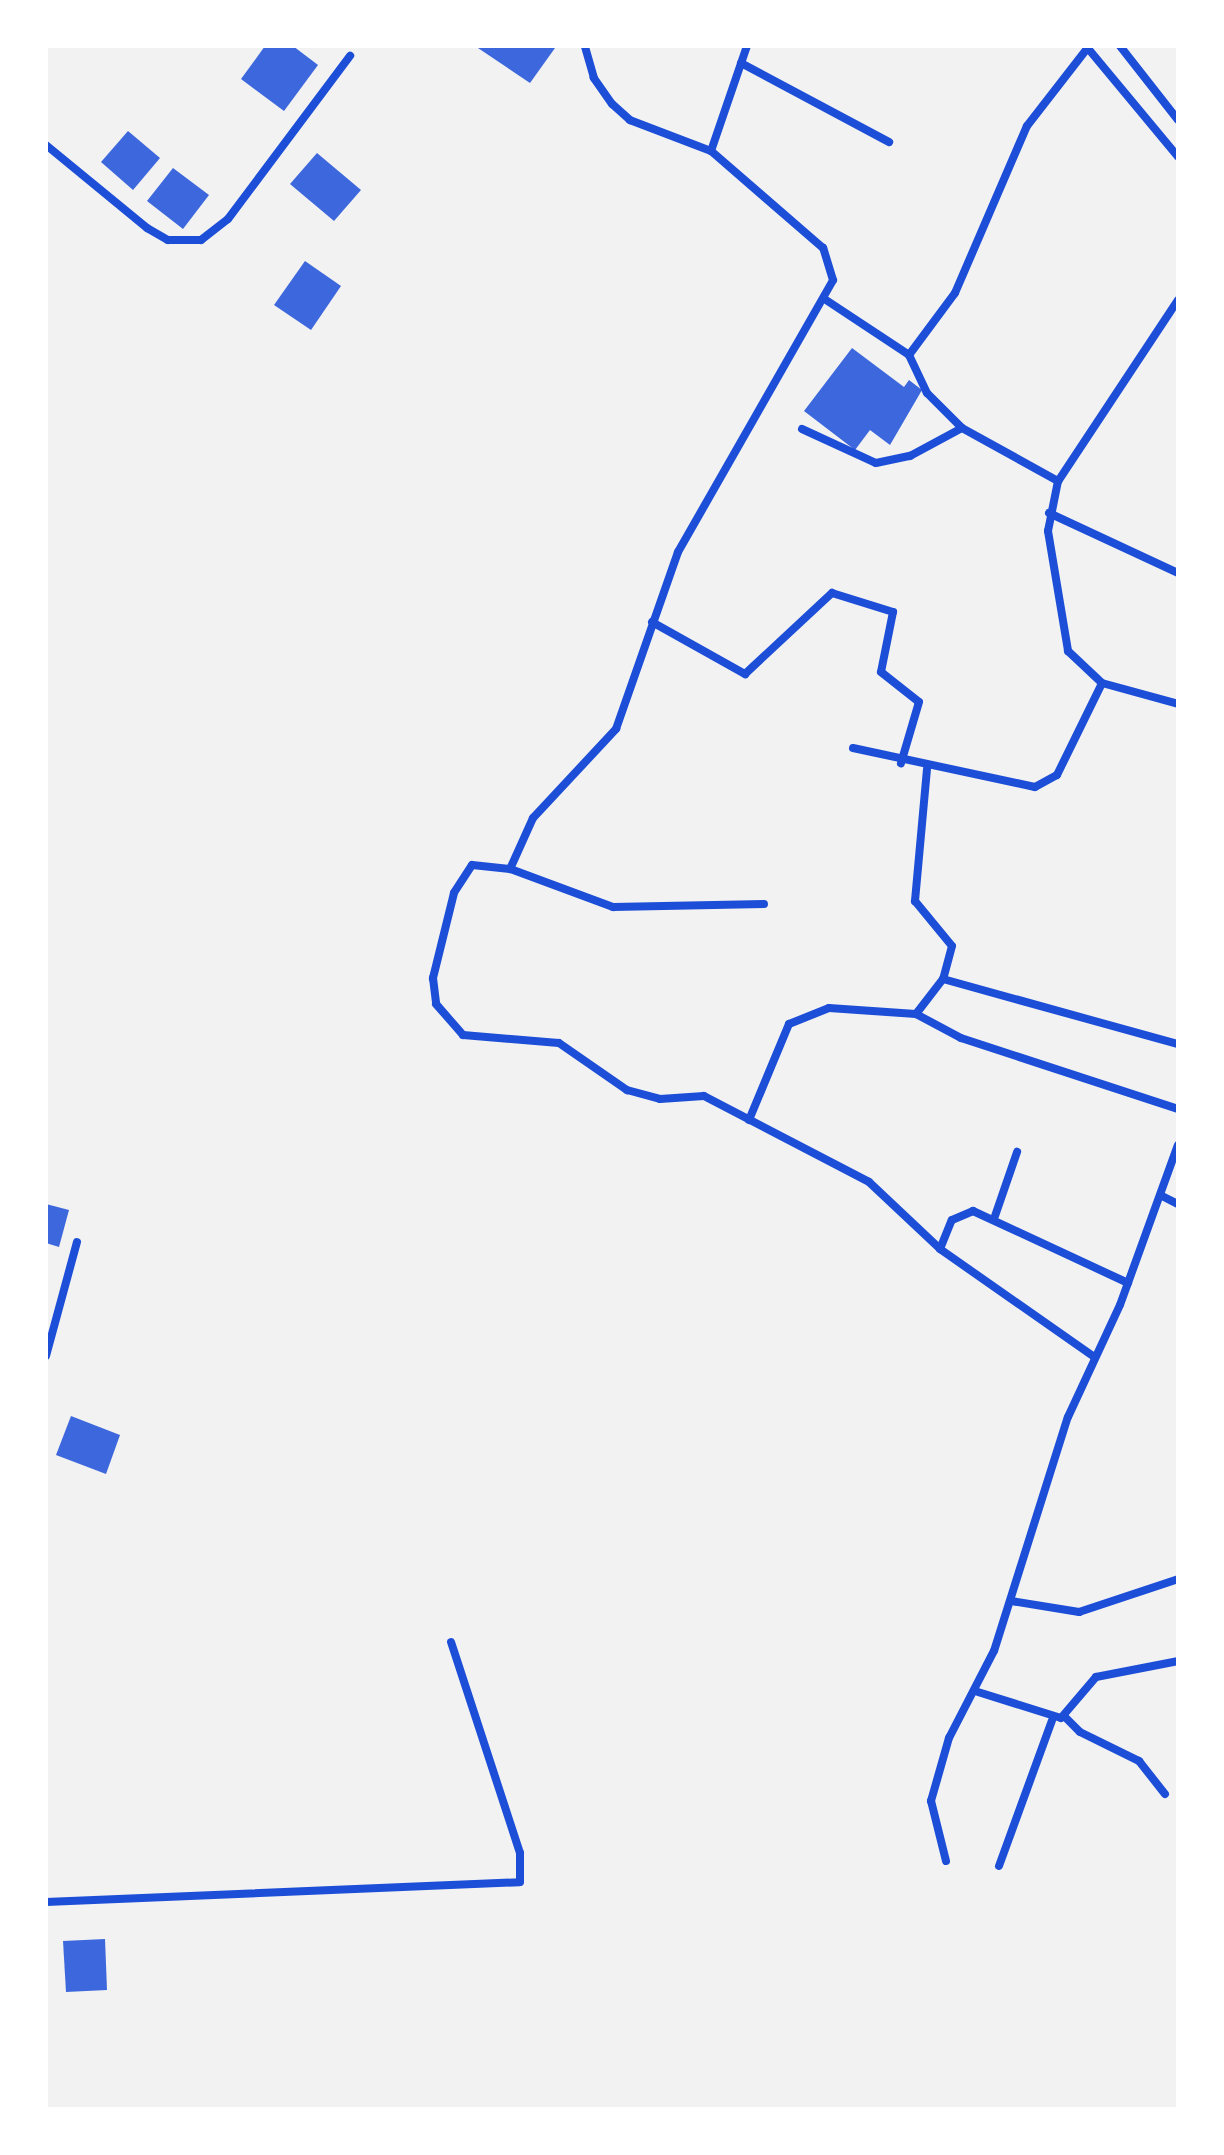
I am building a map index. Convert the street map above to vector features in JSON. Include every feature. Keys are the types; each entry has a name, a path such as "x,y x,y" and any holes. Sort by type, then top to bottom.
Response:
{"street":[{"path":"711,151 747,46"},
{"path":"1120,46 1178,120"},
{"path":"510,869 533,818 616,729 678,552 826,300 833,280 829,254 711,151 630,120 601,92 586,47"},
{"path":"909,355 955,293 1027,126 1088,47 1178,157"},
{"path":"46,145 147,228 168,240 201,240 228,219 350,56"},
{"path":"741,63 889,142"},
{"path":"826,300 909,355 927,393 962,428 1058,481"},
{"path":"1178,300 1058,481 1049,513 1059,630 1068,651 1102,683 1178,704"},
{"path":"802,429 876,463 910,456 962,428"},
{"path":"1049,513 1178,573"},
{"path":"652,622 745,674 832,593 893,612 881,672 919,702 901,763"},
{"path":"853,748 901,763 1019,787 1046,782 1057,775 1102,683"},
{"path":"916,1014 943,979 952,946 915,901 927,769"},
{"path":"764,904 613,907 510,869 472,865 454,893 433,978 445,1020 476,1037 559,1043 627,1090 660,1099 704,1096 887,1193 940,1249 1094,1357"},
{"path":"943,979 1178,1044"},
{"path":"749,1120 779,1039 802,1014 916,1014 961,1038 1178,1109"},
{"path":"946,1861 931,1801 956,1720 978,1692 1094,1357 1128,1283 1178,1145"},
{"path":"995,1216 1017,1152"},
{"path":"1162,1196 1178,1204"},
{"path":"940,1249 962,1214 995,1216 1128,1283"},
{"path":"46,1356 77,1242"},
{"path":"1011,1601 1079,1612 1178,1579"},
{"path":"46,1902 520,1882 520,1853 451,1642"},
{"path":"978,1692 1052,1720 1065,1717 1096,1677 1178,1661"},
{"path":"1065,1717 1080,1732 1139,1761 1165,1794"},
{"path":"999,1866 1052,1720"}],"building":[{"path":"265,46 293,46 318,65 284,111 241,79"},
{"path":"475,46 553,46 555,48 530,83"},
{"path":"128,131 160,158 133,190 101,162"},
{"path":"317,153 361,190 334,221 290,184"},
{"path":"173,168 209,195 183,229 147,201"},
{"path":"305,261 341,286 311,330 274,305"},
{"path":"852,348 904,387 909,380 922,390 890,445 870,430 855,450 804,411"},
{"path":"46,1204 69,1210 59,1247 46,1243"},
{"path":"71,1416 120,1435 106,1474 56,1455"},
{"path":"105,1939 107,1990 66,1992 63,1941"}]}
